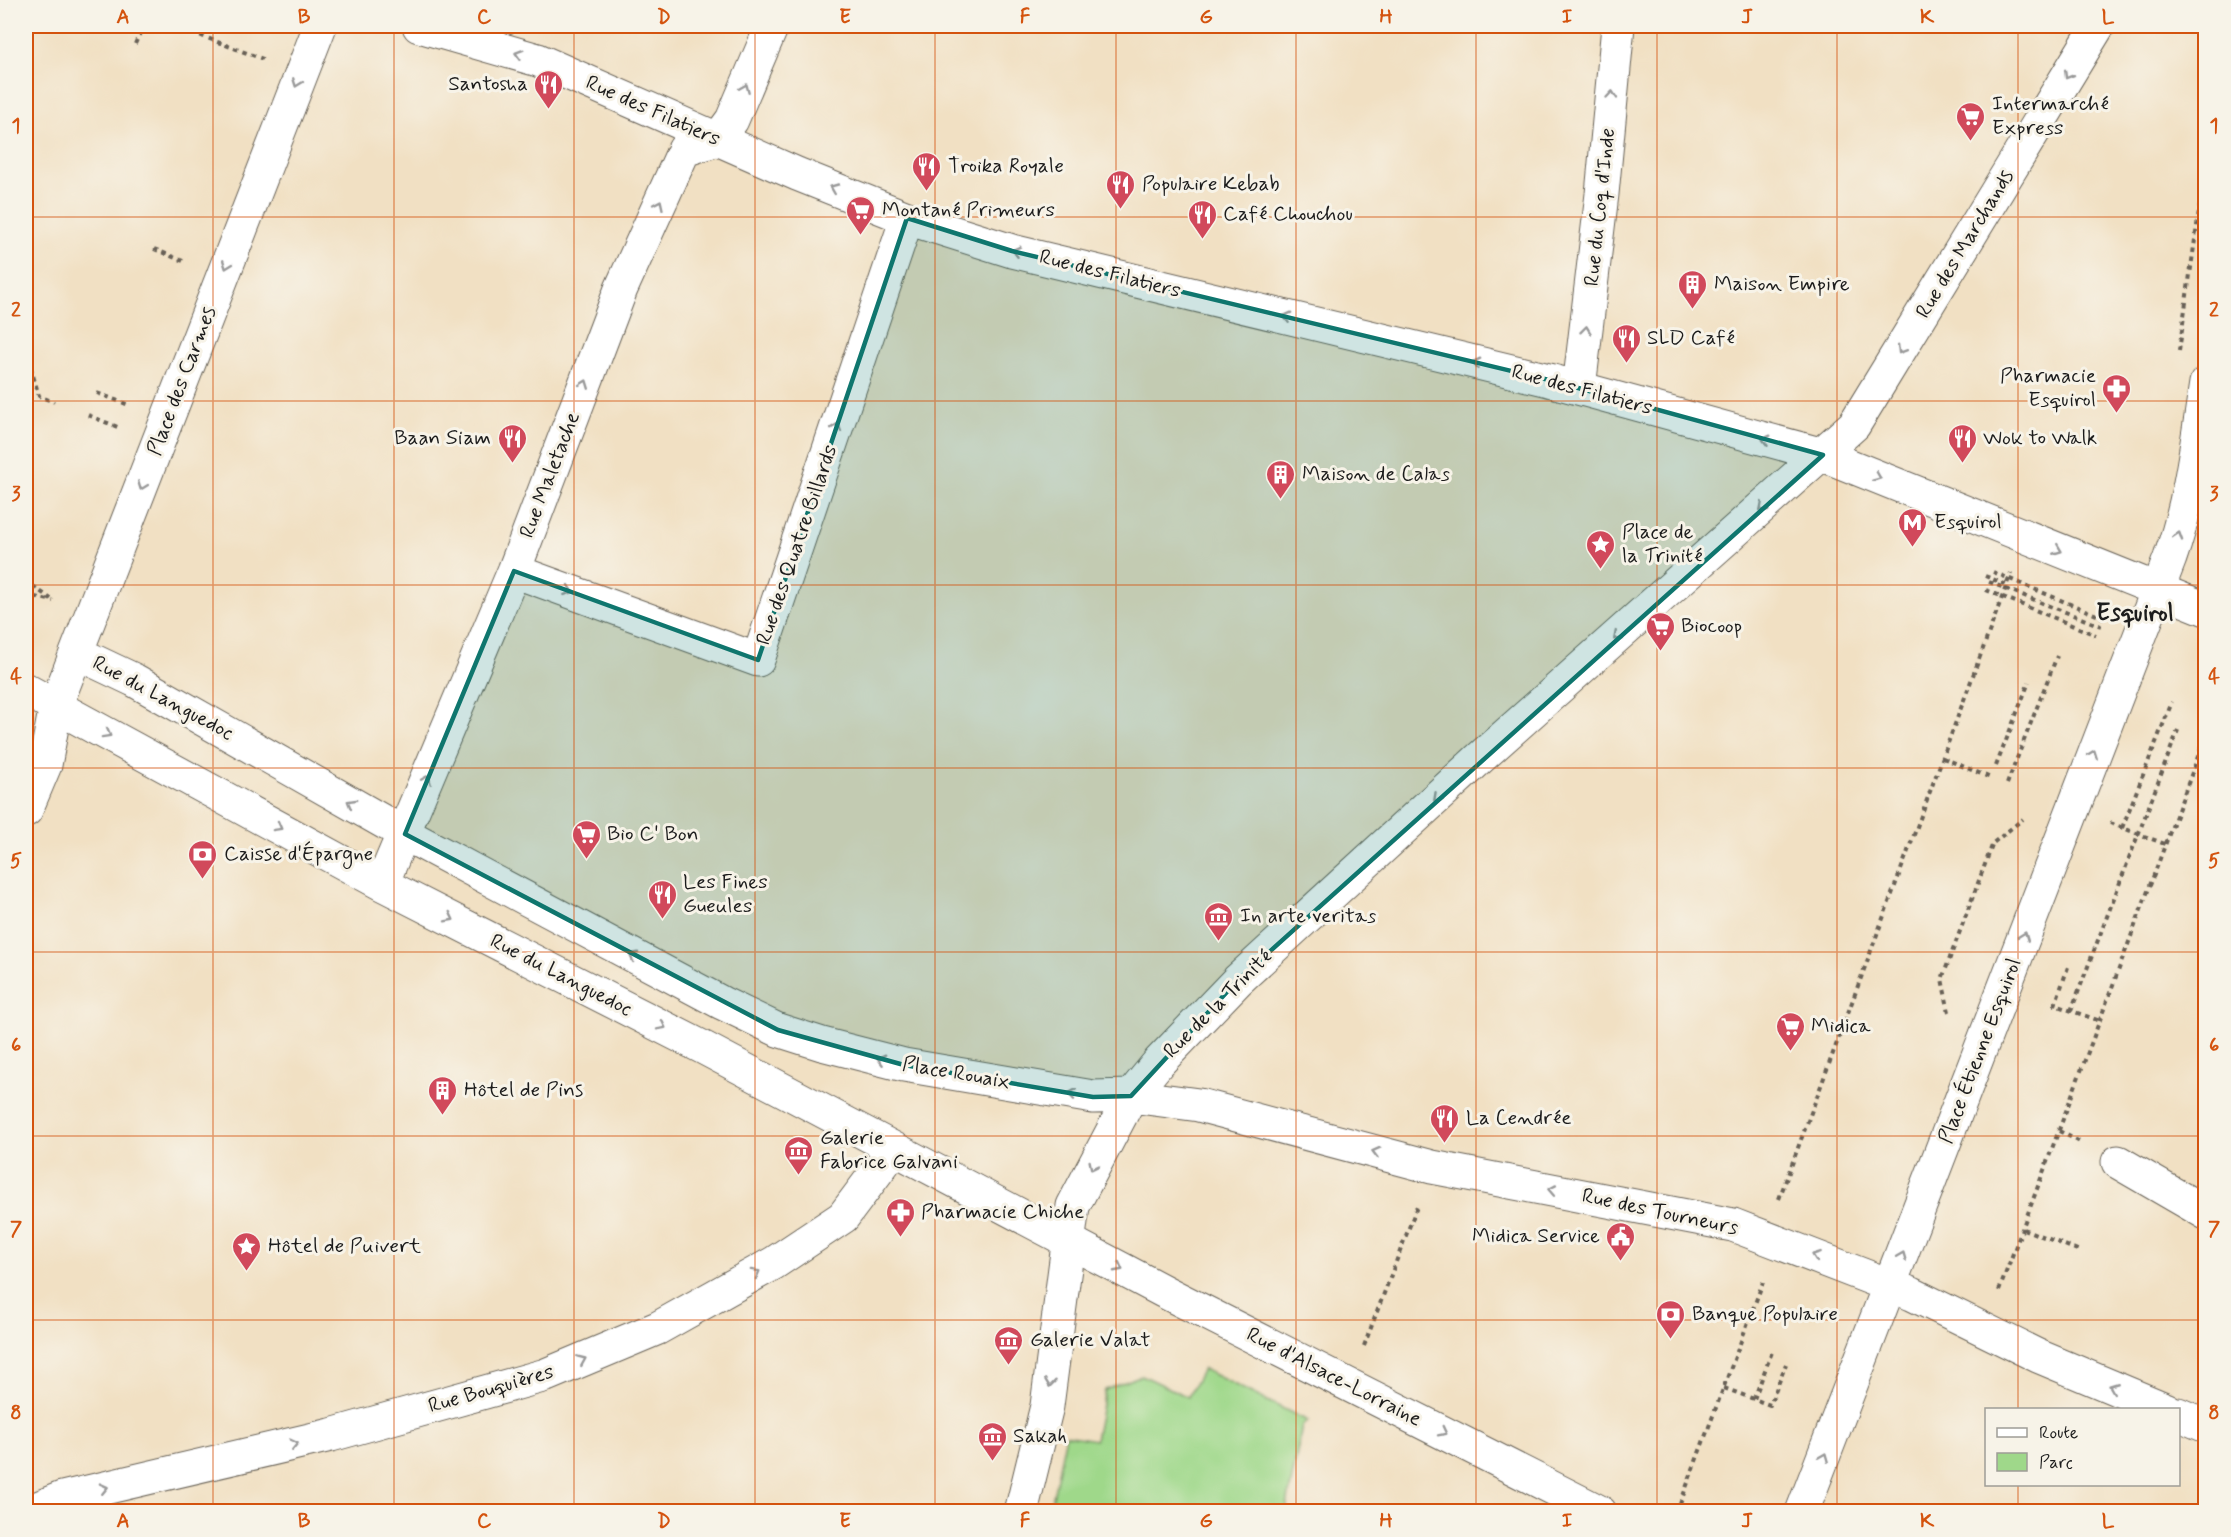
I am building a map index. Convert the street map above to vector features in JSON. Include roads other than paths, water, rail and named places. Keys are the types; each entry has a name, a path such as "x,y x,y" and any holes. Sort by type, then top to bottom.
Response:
{"street":[{"name":"Place des Carmes","path":"26,810 45,765 56,705 319,26"},
{"name":"Rue des Filatiers","path":"420,26 538,60 718,139 908,218 1012,251 1579,388 1823,455 2205,609"},
{"path":"718,139 732,120 772,26"},
{"name":"Rue du Coq d'Inde","path":"1579,388 1602,194 1618,26"},
{"name":"Rue des Marchands","path":"1823,455 1854,425 2098,26"},
{"name":"Rue Maletache","path":"382,884 514,571 621,288 684,150 718,139"},
{"name":"Rue des Quatre Billards","path":"514,571 758,660 908,218"},
{"name":"Place Étienne Esquirol","path":"1802,1512 2181,529 2205,383"},
{"name":"Rue de la Trinité","path":"1021,1512 1047,1406 1073,1206 1131,1096 1238,980 1480,758 1823,455"},
{"name":"Rue du Languedoc","path":"77,653 134,680 405,834 722,1003"},
{"path":"26,690 56,705"},
{"name":"Rue du Languedoc","path":"56,705 382,884 694,1042 1067,1241"},
{"name":"Place Rouaix","path":"722,1003 778,1030 904,1065 1093,1097 1131,1096 1199,1105"},
{"name":"Rue des Tourneurs","path":"1199,1105 1432,1167 1733,1225 1890,1285 2038,1356 2163,1408"},
{"name":"Rue Bouquières","path":"28,1512 62,1498 331,1435 546,1375 658,1328 774,1263 843,1217 894,1149"},
{"path":"2118,1162 2205,1213"},
{"name":"Rue d'Alsace-Lorraine","path":"1067,1241 1600,1512"},
{"path":"2180,1415 2205,1426"}],"place":[{"name":"Santosha","path":"549,110"},
{"name":"Intermarché Express","path":"1971,142"},
{"name":"Troika Royale","path":"927,192"},
{"name":"Populaire Kebab","path":"1121,210"},
{"name":"Montané Primeurs","path":"861,236"},
{"name":"Café Chouchou","path":"1202,240"},
{"name":"Maison Empire","path":"1693,310"},
{"name":"SLD Café","path":"1626,364"},
{"name":"Pharmacie Esquirol","path":"2117,414"},
{"name":"Baan Siam","path":"512,464"},
{"name":"Wok to Walk","path":"1962,464"},
{"name":"Maison de Calas","path":"1281,500"},
{"name":"Esquirol","path":"1913,548"},
{"name":"Place de la Trinité","path":"1601,570"},
{"name":"Biocoop","path":"1660,652"},
{"name":"Bio C' Bon","path":"586,860"},
{"name":"Caisse d'Épargne","path":"203,880"},
{"name":"Les Fines Gueules","path":"662,920"},
{"name":"In arte veritas","path":"1219,942"},
{"name":"Midica","path":"1790,1052"},
{"name":"Hôtel de Pins","path":"443,1116"},
{"name":"La Cendrée","path":"1445,1144"},
{"name":"Galerie Fabrice Galvani","path":"799,1176"},
{"name":"Pharmacie Chiche","path":"900,1238"},
{"name":"Midica Service","path":"1621,1262"},
{"name":"Hôtel de Puivert","path":"247,1272"},
{"name":"Banque Populaire","path":"1671,1340"},
{"name":"Galerie Valat","path":"1009,1366"},
{"name":"Sakah","path":"992,1462"}],"district":[{"name":"Esquirol","path":"2135,613"}]}
